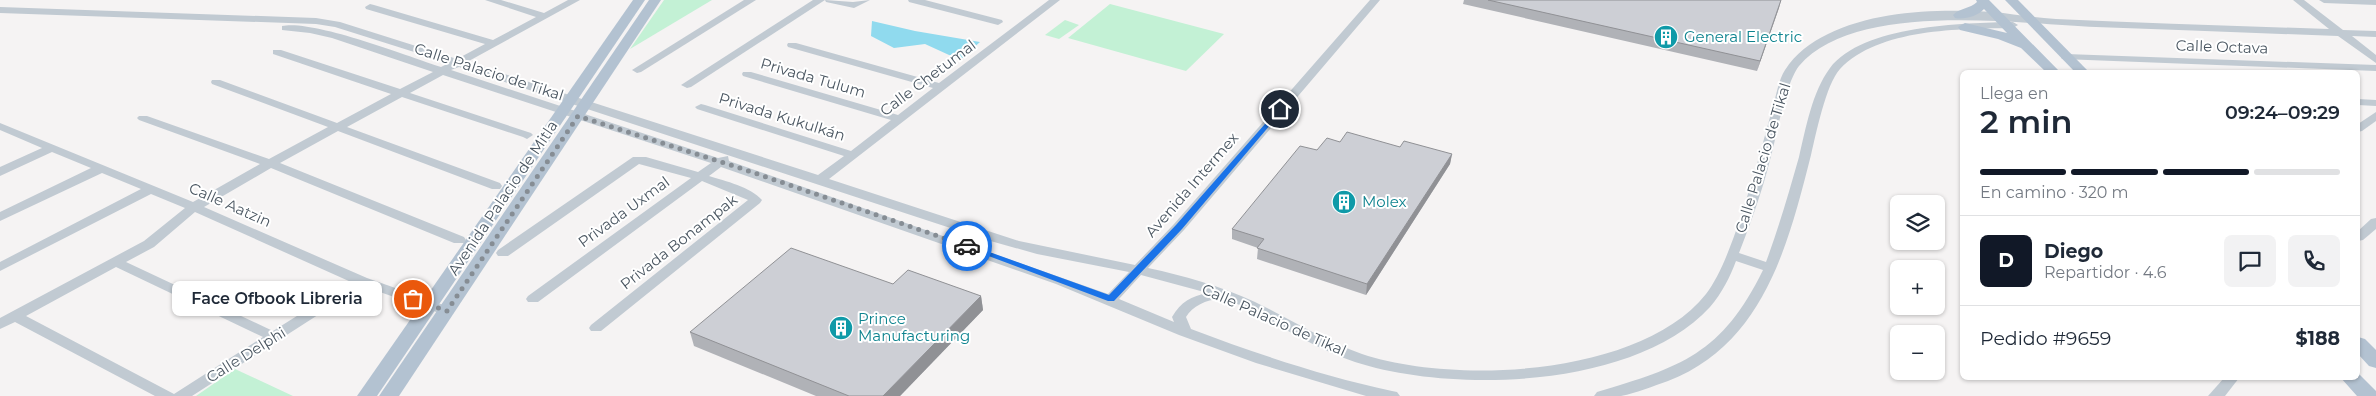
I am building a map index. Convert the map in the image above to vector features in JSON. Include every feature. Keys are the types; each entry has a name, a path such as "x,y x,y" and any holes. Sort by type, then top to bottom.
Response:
{"main road":[{"name":"Avenida Palacio de Mitla","path":"390,396 438,308 566,104 639,0"},
{"name":"Avenida Palacio de Mitla","path":"367,396 438,308 582,110 655,0"},
{"path":"2011,0 2080,70"},
{"path":"1961,23 1983,1 2051,70"},
{"path":"1961,23 2003,36 2032,52"},
{"path":"2360,345 2376,361"},
{"path":"2353,380 2369,396"}],"street":[{"path":"490,0 544,16"},
{"path":"0,324 158,238 194,207 270,163 574,0"},
{"path":"637,70 751,0"},
{"path":"687,85 820,0"},
{"path":"830,0 850,5 856,5 865,0"},
{"path":"913,0 998,22"},
{"name":"Calle Chetumal","path":"820,180 1055,0"},
{"name":"Avenida Intermex","path":"1111,299 1139,270 1375,0"},
{"path":"2298,0 2376,60"},
{"path":"2324,0 2376,2"},
{"path":"370,7 493,43"},
{"name":"Calle Palacio de Tikal","path":"0,10 326,22 460,62 720,162 955,242 1111,299 1185,332 1331,381 1392,396"},
{"name":"Calle Palacio de Tikal","path":"582,110 734,152 1016,245 1139,270 1200,285 1279,318 1342,351 1386,365 1420,371 1456,374 1547,371 1585,364 1627,352 1660,338 1680,325 1703,306 1716,289 1732,255 1756,192 1788,74 1798,60 1822,41 1843,31 1887,20 1944,15 1961,23"},
{"name":"Calle Palacio de Tikal","path":"0,18 310,30 335,36 441,71 566,104"},
{"name":"Calle Palacio de Tikal","path":"1602,396 1649,382 1681,369 1707,354 1730,334 1753,301 1771,268 1782,239 1820,101 1828,79 1837,66 1871,46 1895,36 1918,31 1961,23 2003,21 2376,34"},
{"path":"310,30 326,22"},
{"path":"792,45 940,87"},
{"path":"277,52 527,135"},
{"name":"Calle Octava","path":"2066,57 2376,68"},
{"name":"Privada Tulum","path":"747,74 899,119"},
{"path":"216,82 496,186"},
{"path":"2360,102 2376,103"},
{"name":"Privada Kukulkán","path":"701,107 853,155"},
{"path":"2360,127 2376,115"},
{"path":"143,118 270,163 460,240"},
{"name":"Calle Aatzin","path":"1,128 194,207 362,281 438,308"},
{"path":"0,172 51,148"},
{"name":"Privada Uxmal","path":"532,299 734,152"},
{"path":"504,253 632,162 646,161 699,177"},
{"path":"0,217 100,169"},
{"name":"Privada Bonampak","path":"596,328 755,202 755,198 699,177"},
{"path":"0,267 151,189"},
{"path":"2360,235 2376,222"},
{"path":"1732,255 1771,268"},
{"path":"115,262 274,337"},
{"name":"Calle Delphi","path":"181,396 362,281"},
{"path":"1185,332 1179,317 1182,310 1191,302 1225,295"},
{"path":"14,316 168,396"},
{"path":"2216,396 2230,380"}],"green space":[{"path":"664,0 712,0 630,49"},
{"path":"1110,4 1224,34 1186,71 1068,38"},
{"path":"1065,20 1079,25 1059,39 1045,35"},
{"path":"235,369 293,396 196,396"}],"water":[{"path":"872,21 915,31 980,42 960,60 925,44 894,48 871,36"}],"building":[{"name":"General Electric","path":"1488,0 1781,0 1760,61"},
{"name":"Molex","path":"1347,132 1400,147 1404,141 1452,154 1367,284 1257,248 1264,239 1232,229 1300,146 1317,150 1327,138 1340,142"},
{"name":"Prince Manufacturing","path":"791,248 893,284 908,270 981,296 883,396 849,396 690,332"}],"way so far":[{"path":"413,299 447,311 578,116 737,167 967,246"}],"place":[{"name":"General Electric","path":"1666,37"},
{"name":"Molex","path":"1344,202"},
{"name":"Face Ofbook Libreria","path":"413,299"},
{"name":"Prince Manufacturing","path":"841,328"}],"route":[{"path":"967,246 1111,299 1179,227 1280,109"}]}
